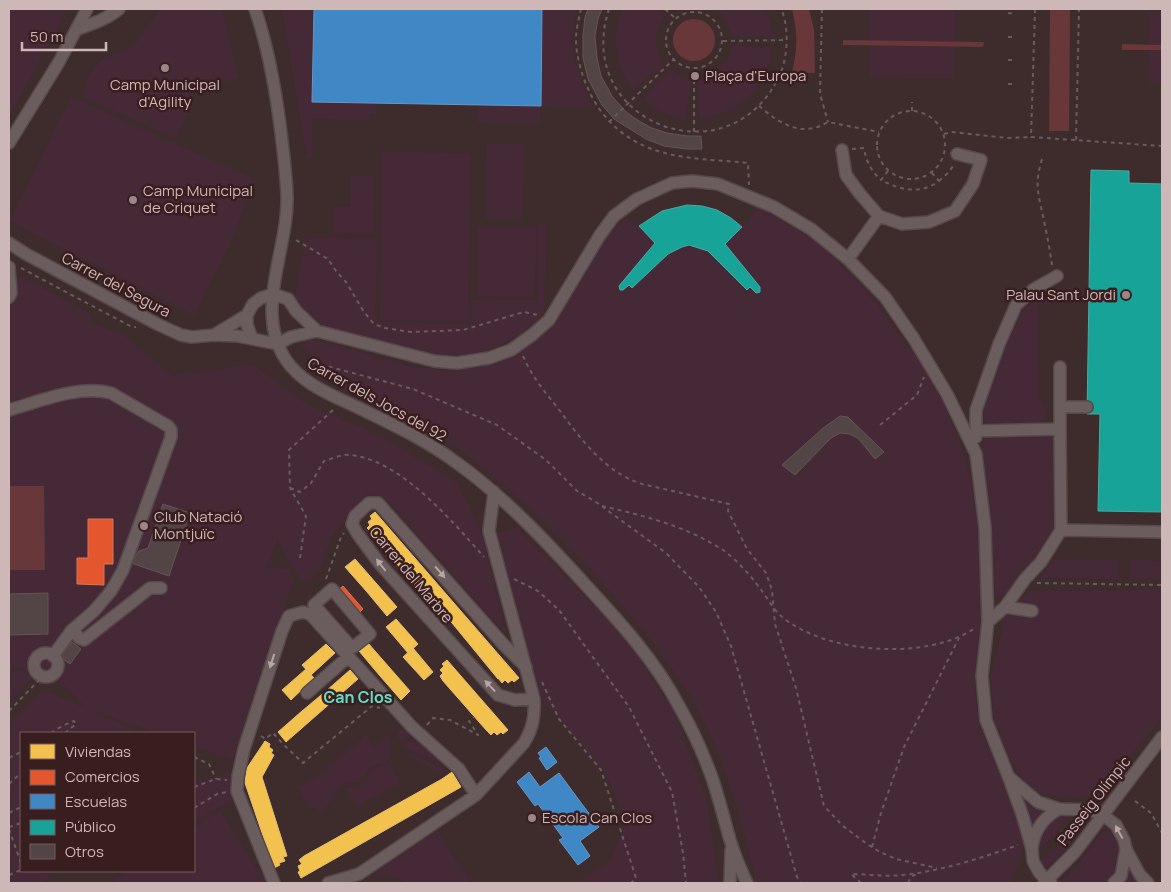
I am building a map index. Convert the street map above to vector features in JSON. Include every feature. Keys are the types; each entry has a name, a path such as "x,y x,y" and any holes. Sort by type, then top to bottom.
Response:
{"street":[{"path":"9,143 78,29 87,9"},
{"path":"78,29 93,24 119,9"},
{"path":"255,9 265,37"},
{"path":"264,9 265,37"},
{"name":"Carrer dels Jocs del 92","path":"265,37 279,116 287,196 284,233 273,294 272,311 273,329 286,359 298,375 325,391 411,433 456,462 517,512 561,558 613,615 651,662 679,705 711,773 728,827 731,843"},
{"path":"842,150 846,175 879,216 902,224 929,222 955,211 973,184 981,160 956,157"},
{"path":"278,344 291,337 317,331 434,361 457,363 490,358 512,350 549,320 600,234 614,216 637,199 672,183 692,180 718,184 774,207 811,229 848,259 885,297 914,339 947,394 976,454"},
{"path":"848,259 879,216"},
{"name":"Carrer del Segura","path":"9,243 52,268 181,335 192,337 214,335 252,338 278,344"},
{"path":"9,297 11,293 12,267"},
{"path":"1047,882 1033,861 1010,778 986,720 982,676 985,527 976,454 976,410 999,344 1016,305 1034,290 1056,277"},
{"path":"273,294 288,299 296,311 317,331"},
{"name":"Carrer del Segura","path":"214,335 247,315 253,304 261,298 273,294"},
{"path":"291,337 298,324 296,311"},
{"path":"247,315 247,325 252,338"},
{"path":"983,624 1004,608 1041,562 1061,530 1060,367"},
{"path":"9,410 66,394 101,390 111,393 168,426 171,430 171,437 123,570 110,591 94,611 73,629 53,656"},
{"path":"1060,407 1088,407"},
{"path":"976,431 1060,429"},
{"path":"328,883 352,877 476,795 524,743 528,736 535,718 534,699 489,531 494,492"},
{"name":"Carrer del Marbre","path":"526,667 503,644 378,503 369,503 355,516 352,524 378,563 498,694 515,700 534,699"},
{"path":"1061,530 1162,532"},
{"path":"73,629 79,638 84,640 150,588 161,588"},
{"path":"332,589 370,634 352,648 314,604 332,589"},
{"path":"1004,608 1032,611"},
{"path":"274,883 237,791 244,749 282,631 289,616 302,612 311,615 412,727 459,769 476,795"},
{"path":"42,654 53,656 57,663 56,670 51,676 43,676 35,669 35,661 42,654"},
{"path":"307,692 348,657"},
{"path":"985,708 997,707"},
{"name":"Passeig Olímpic","path":"1047,882 1074,852 1162,737"},
{"path":"1010,778 1038,802 1059,810 1090,810 1103,814 1116,825 1124,840 1126,850 1140,875 1148,883"},
{"path":"1029,846 1038,827 1051,814 1059,810"},
{"path":"730,883 731,843"},
{"path":"731,843 746,883"},
{"path":"1114,883 1120,876 1126,850"}],"path":[{"path":"582,9 576,39 579,63 586,86 595,105 608,122 642,145 665,154 748,163 749,187"},
{"path":"609,9 604,25 603,54 612,81 628,104 647,119 670,129 694,132 718,130 740,121 759,106 774,87 784,65 787,40 781,9"},
{"path":"665,9 676,18"},
{"path":"822,9 820,94 828,122"},
{"path":"1031,137 1035,9"},
{"path":"1076,140 1079,9"},
{"path":"695,10 712,17 722,32 723,41 717,57 703,67 694,68 680,64 674,59 668,52 666,34 676,18 681,14 695,10"},
{"path":"1008,13 1016,14"},
{"path":"1008,37 1016,37"},
{"path":"723,41 787,40"},
{"path":"608,122 674,59"},
{"path":"1008,60 1016,60"},
{"path":"694,68 694,132"},
{"path":"1008,84 1015,84"},
{"path":"912,102 912,111"},
{"path":"759,106 772,118 790,128 810,129 822,126 828,122 879,132"},
{"path":"912,111 928,115 937,122 944,134 944,154 932,172 921,178 898,177 888,171 881,162 877,152 876,140 879,132 886,121 895,114 912,111"},
{"path":"944,134 952,132 1007,138 1031,137 1162,146"},
{"path":"842,150 864,148 871,170 881,180 907,190 924,188 939,182 949,172 956,157"},
{"path":"1042,159 1037,175 1037,197 1056,277"},
{"path":"881,180 888,171"},
{"path":"932,172 939,182"},
{"path":"296,240 328,259 346,282 364,312 374,324 385,328 410,332 463,330 524,312 538,316"},
{"path":"12,267 21,268 132,327 137,326"},
{"path":"520,349 530,372 579,436 603,462 629,480 729,504 728,511 747,549 766,573 772,590 775,624 796,688 824,806 843,826 872,847 896,859 937,868"},
{"path":"307,366 311,362 413,389 497,425 546,460 578,490 666,552 699,587 716,612 736,663 801,883"},
{"path":"880,425 917,395 924,377"},
{"path":"300,558 306,516 290,488 289,450 336,408"},
{"path":"290,488 300,492 311,483 324,461 348,454 378,462 426,495 485,560"},
{"path":"601,506 672,524 707,540 736,560 780,615 802,630 826,638 864,648 912,648 944,643 983,624"},
{"path":"322,585 327,578 341,537 352,524"},
{"path":"514,578 538,591 559,610 629,708 672,792 684,853 686,883"},
{"path":"1033,583 1162,584"},
{"path":"872,847 881,813 904,747 959,637"},
{"path":"9,711 43,676"},
{"path":"542,681 559,719 601,770 636,878 631,883"},
{"path":"265,739 273,733 303,763 372,706 381,708"},
{"path":"426,727 433,718 450,720 478,735 470,722 474,717"},
{"path":"53,732 74,722 76,724 68,732"},
{"path":"195,758 208,764 216,779"},
{"path":"9,784 20,774"},
{"path":"195,787 216,779 226,780 237,791"},
{"path":"195,807 217,794 237,791"},
{"path":"1135,800 1151,813 1162,834"},
{"path":"9,828 20,860"},
{"path":"861,883 851,874 889,875 921,871 967,862 1029,846"},
{"path":"908,883 911,877 921,871"}],"shaded area":[{"path":"9,9 67,9 9,117"},
{"name":"Camp Municipal d'Agility","path":"160,9 221,9 239,78 188,92 192,105 176,138 83,97 87,78 103,58 133,47"},
{"path":"282,9 314,9 312,102 376,103 376,113 369,113 369,120 312,119 312,158 307,158"},
{"path":"542,9 577,9 572,35 574,59 593,107 541,106"},
{"path":"623,9 658,9 665,15 658,27 656,40 658,53 664,65 633,90 627,81 617,51 616,30"},
{"path":"716,9 766,9 773,35 733,38 727,20"},
{"path":"792,9 809,9 814,30 815,73 798,73 790,78 795,61 796,44"},
{"path":"870,9 955,9 955,41 870,40"},
{"path":"1050,9 1070,9 1069,131 1049,131"},
{"path":"1149,12 1162,12 1162,45 1149,44"},
{"path":"690,19 698,19 709,25 715,40 709,55 698,61 690,61 679,55 673,44 673,36 679,25"},
{"path":"843,40 984,42 983,47 843,45"},
{"path":"1122,44 1162,45 1162,50 1122,50"},
{"path":"733,45 772,49 763,76 757,87 739,105 715,116 700,119 697,79 710,75 721,68 725,64"},
{"path":"870,46 955,47 954,79 869,78"},
{"path":"1149,50 1162,50 1162,82 1148,82"},
{"path":"669,70 679,76 691,79 685,119 662,112 643,100"},
{"name":"Camp Municipal de Criquet","path":"71,97 254,179 232,239 195,316 10,221"},
{"path":"478,105 541,106 540,123 477,122"},
{"path":"487,144 524,144 523,218 486,218"},
{"path":"382,152 470,153 468,321 380,320"},
{"path":"351,175 374,176 374,206 354,207 374,207 374,234 333,233 334,207 351,207"},
{"path":"691,205 719,211 732,217 744,226 757,206 817,241 867,292 919,360 945,406 964,454 978,514 983,608 974,681 980,729 1011,795 1024,846 1019,863 1009,883 756,883 733,793 708,729 677,675 604,584 563,541 481,466 456,447 419,424 318,372 311,355 300,344 311,339 411,367 456,371 484,366 509,358 530,343 559,317 607,234 626,218 638,226 662,211"},
{"path":"537,224 546,224 544,313 533,324 512,338 481,352 454,354 424,351 340,331 324,325 311,316 295,296 305,243 311,243 311,238 377,239 375,322 470,324 471,300 537,301"},
{"path":"477,226 536,226 535,297 477,296"},
{"name":"Club Natació Montjuïc","path":"21,276 92,315 91,323 123,335 173,376 252,364 308,405 379,435 457,483 482,534 506,634 387,500 366,494 333,535 318,573 308,581 300,580 278,537 266,568 288,569 294,580 233,760 195,746 195,732 154,732 89,709 139,732 20,732 20,872 56,872 42,883 9,883 9,723 43,690 86,708 61,681 47,686 40,686 22,667 9,670 9,279"},
{"path":"1052,288 1051,304 1039,304 1039,399 1045,408 1046,417 1042,422 990,423 985,420 984,412 993,377 1004,346 1019,317 1029,303 1042,289"},
{"path":"1054,435 1056,525 1052,535 1010,592 999,597 995,596 991,517 982,448 985,438"},
{"path":"9,486 44,486 45,570 10,570"},
{"path":"517,527 624,636 674,712 707,802 719,883 579,883 611,860 625,823 606,774 542,698 497,533"},
{"path":"1055,559 1119,560 1119,579 1040,578"},
{"path":"1130,560 1162,561 1162,579 1130,579"},
{"path":"1162,590 1162,718 1112,776 1093,794 1071,798 1043,794 1026,782 1010,759 996,727 990,680 1005,618 1030,591"},
{"path":"22,670 31,679 9,702 9,673"},
{"path":"405,728 413,735 401,742 396,733"},
{"path":"366,735 373,747 390,736 390,758 382,764 369,768 360,783 347,783 340,786 327,806 320,812 316,806 310,809 299,788 321,774"},
{"path":"415,737 447,765 402,747"},
{"path":"405,752 407,752 449,771 439,774"},
{"path":"388,763 400,782 356,807 344,789 362,785 372,769"},
{"path":"230,773 234,800 195,820 195,784"},
{"path":"1023,794 1048,811 1039,818 1032,828 1021,795"},
{"path":"220,811 265,883 112,883 125,872 195,872 195,826"},
{"path":"1069,815 1038,851 1040,838 1046,827 1056,820"},
{"path":"1080,816 1085,819 1078,832 1062,853 1045,868 1041,862 1058,845"},
{"path":"1105,828 1114,835 1119,846 1119,865 1114,876 1106,883 1066,883 1062,881 1081,860"},
{"path":"436,830 471,883 410,883 372,872"},
{"path":"1129,868 1140,883 1120,883"}],"building: Viviendas":[{"path":"375,512 519,678 514,682 512,680 508,683 505,680 502,683 443,612 433,605 430,600 433,597 431,594 434,591 431,586 426,590 424,586 421,589 416,586 370,533 367,528 370,525 368,522 372,519 370,516"},
{"path":"355,559 376,583 367,592 345,567"},
{"path":"376,583 397,607 387,616 367,592"},
{"path":"396,619 418,644 408,653 386,627"},
{"path":"368,643 389,667 380,676 359,651"},
{"path":"326,644 335,653 311,675 302,665"},
{"path":"413,648 433,672 424,680 403,657"},
{"path":"447,660 508,730 503,734 501,732 497,735 494,732 491,735 443,681 440,676 443,673 440,670 444,666 442,664"},
{"path":"389,667 410,691 401,700 380,676"},
{"path":"306,669 314,678 291,700 282,690"},
{"path":"350,670 358,679 334,700 326,691"},
{"path":"326,691 334,700 310,721 302,711"},
{"path":"302,711 310,721 286,742 278,732"},
{"path":"265,741 270,744 269,747 273,750 271,753 274,755 262,777 287,856 283,857 285,861 279,863 280,865 274,868 245,783 247,768"},
{"path":"452,772 461,787 301,878 298,866 302,864 299,860 304,856"}],"building: Comercios":[{"path":"88,519 113,519 113,564 104,564 104,585 77,584 77,558 88,558"},
{"path":"343,586 363,609 357,615 337,591"}],"building: Escuelas":[{"path":"314,9 542,9 541,106 312,102"},
{"path":"546,747 557,762 547,770 538,753"},
{"path":"529,772 540,787 559,773 599,827 580,841 590,856 578,865 559,840 563,838 538,804 535,806 517,782"}],"building: Público":[{"name":"Palau Sant Jordi","path":"1091,170 1129,171 1129,183 1162,184 1162,512 1098,511 1100,414 1087,414"},
{"path":"687,205 717,210 742,227 725,244 760,287 760,292 756,293 750,287 747,290 708,251 689,245 668,254 632,288 629,285 620,290 619,286 655,243 639,226 662,211"}],"building: Otros":[{"path":"588,9 602,9 595,36 597,58 601,76 612,96 625,111 652,128 667,133 701,136 702,149 664,146 646,139 614,119 602,105 588,79 583,58 583,35"},
{"path":"840,416 848,417 884,452 875,459 858,438 840,433 831,438 795,475 782,465 822,429"},
{"path":"163,504 190,513 169,576 131,563 139,551 148,548"},
{"path":"48,593 48,634 9,635 9,594"},
{"path":"72,642 81,649 70,664 60,657"}],"place":[{"name":"Camp Municipal d'Agility","path":"165,68"},
{"name":"Plaça d'Europa","path":"695,76"},
{"name":"Camp Municipal de Criquet","path":"133,200"},
{"name":"Palau Sant Jordi","path":"1126,295"},
{"name":"Club Natació Montjuïc","path":"144,526"},
{"name":"Escola Can Clos","path":"532,818"}],"district":[{"name":"Can Clos","path":"358,697"}]}
